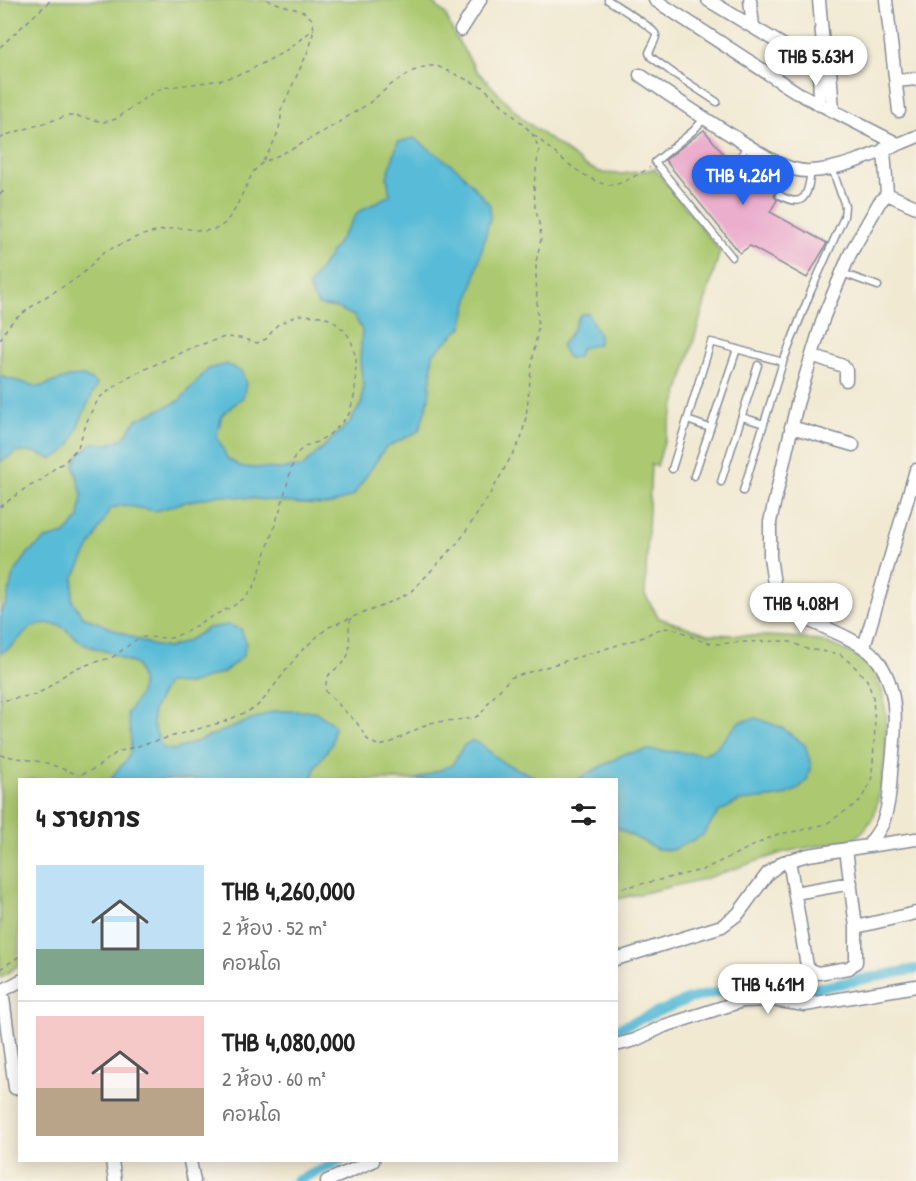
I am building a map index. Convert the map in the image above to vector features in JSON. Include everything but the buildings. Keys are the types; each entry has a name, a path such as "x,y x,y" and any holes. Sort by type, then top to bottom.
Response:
{"street":[{"path":"461,30 480,0"},
{"path":"655,0 798,93 898,144"},
{"path":"708,0 824,64"},
{"path":"750,0 753,26"},
{"path":"819,0 824,64 832,111"},
{"path":"886,0 899,111"},
{"path":"820,105 824,64"},
{"path":"640,75 747,144 785,166 799,171 832,168 916,137"},
{"path":"896,81 916,79"},
{"path":"868,846 882,824 888,803 896,728 891,689 875,657 864,647 790,612 782,602 774,584 770,557 770,522 796,404 824,316 850,254 879,203 887,194 884,149"},
{"path":"887,194 916,207"},
{"path":"812,355 843,366 846,370 846,380"},
{"path":"791,427 854,445"},
{"path":"864,647 916,470"},
{"path":"618,958 722,926 738,914 768,873 783,862 808,855 916,839"},
{"path":"789,860 807,966 813,972 818,973 849,968 856,962 856,927 846,849"},
{"path":"795,893 851,884"},
{"path":"856,927 916,913"},
{"path":"15,1089 1,991 18,982"},
{"path":"618,1044 635,1040 664,1026 742,1001 773,1000 805,1005 916,986"},
{"path":"112,1162 116,1181"},
{"path":"190,1162 194,1181"},
{"path":"327,1181 371,1162"}],"lane":[{"path":"608,0 654,32 656,37 649,53 651,57 717,102"},
{"path":"704,118 693,131 655,162 732,257"},
{"path":"747,144 740,160 747,174"},
{"path":"743,491 783,362 844,217 845,206 832,168"},
{"path":"779,195 790,201 797,202 803,199 807,193 811,171"},
{"path":"842,273 878,286"},
{"path":"672,469 711,342 783,362"},
{"path":"694,476 737,349"},
{"path":"721,482 758,365"},
{"path":"742,417 764,424"},
{"path":"687,420 710,428"}],"path":[{"path":"0,47 51,0"},
{"path":"0,340 15,319 81,275 104,252 139,236 167,229 182,228 204,231 216,229 225,223 234,211 253,172 262,163 276,137 282,118 281,110 310,47 314,29 312,19 304,12 267,0"},
{"path":"0,139 6,135 67,116 103,122 116,119 162,88 222,80 248,71 284,52 314,29"},
{"path":"262,163 331,127 368,104 413,71 427,66 437,66 483,87 563,160 608,185 615,185 628,179 655,162"},
{"path":"0,755 47,763 80,775 96,768 117,752 226,721 255,708 300,652 329,627 380,608 411,592 460,540 489,496 521,439 526,417 538,328 536,273 541,239 535,207 534,184 539,149 532,133"},
{"path":"0,194 4,190"},
{"path":"0,507 65,462 78,447 89,416 99,399 128,377 193,347 225,337 240,338 257,344 266,339 277,326 298,315 322,316 333,321 346,332 352,343 356,359 355,393 349,414 330,434 305,446 295,455 281,507 255,585 246,597 186,632 171,638 136,639 113,657 76,668 35,695 0,701"},
{"path":"352,618 349,625 348,655 346,660 329,674 325,682 326,692 357,723 367,739 380,746 429,723 474,718 481,714 510,678 644,636 664,627 677,630 708,644 780,641 791,642 807,649 840,654 867,680 873,697 873,762 871,782 859,802 826,824 803,831 778,834 702,870 618,889"},
{"path":"0,969 18,958"}],"green space":[{"path":"0,0 426,0 433,3 445,14 455,36 476,70 524,120 586,166 603,173 622,174 655,169 720,251 657,466 651,465 645,595 659,618 708,634 790,637 825,642 857,656 873,672 882,690 886,715 886,752 874,816 854,839 784,852 704,879 618,899 618,778 18,778 18,966 0,978"}],"water":[{"path":"414,138 459,170 490,205 490,218 462,327 433,354 429,398 419,431 385,448 353,496 329,505 221,495 185,502 156,511 122,505 110,509 74,577 72,600 82,616 151,645 168,648 187,641 208,628 228,625 241,629 246,643 243,656 224,672 189,684 167,683 153,710 153,724 162,748 175,750 274,711 315,711 334,725 332,744 317,764 312,778 112,778 130,753 127,714 139,696 142,686 136,665 108,652 85,645 61,626 46,623 30,628 10,648 0,653 0,613 6,604 13,575 29,552 46,539 65,534 79,518 82,495 74,465 79,455 93,443 109,444 124,438 136,420 179,401 208,369 227,364 242,372 246,384 243,397 222,415 217,436 227,458 241,467 278,469 302,467 349,423 362,403 363,384 360,361 362,330 354,316 337,308 318,305 308,287 358,212 390,195 387,177 398,142"},
{"path":"588,313 599,335 599,344 581,348 577,358 568,358 561,345 571,333 580,315"},
{"path":"84,376 97,384 73,441 66,451 52,459 34,452 17,452 0,462 0,377 39,387 69,377"},
{"path":"756,718 782,728 805,745 811,765 807,780 797,790 779,797 740,801 719,812 702,836 672,850 657,849 618,829 618,778 580,778 624,754 649,750 704,754 717,747 739,722"},
{"path":"472,741 479,743 504,763 538,778 420,778 452,765 464,745"}],"waterway":[{"path":"618,1028 689,999 739,987 801,991 916,969"},
{"path":"296,1181 339,1162"}]}
